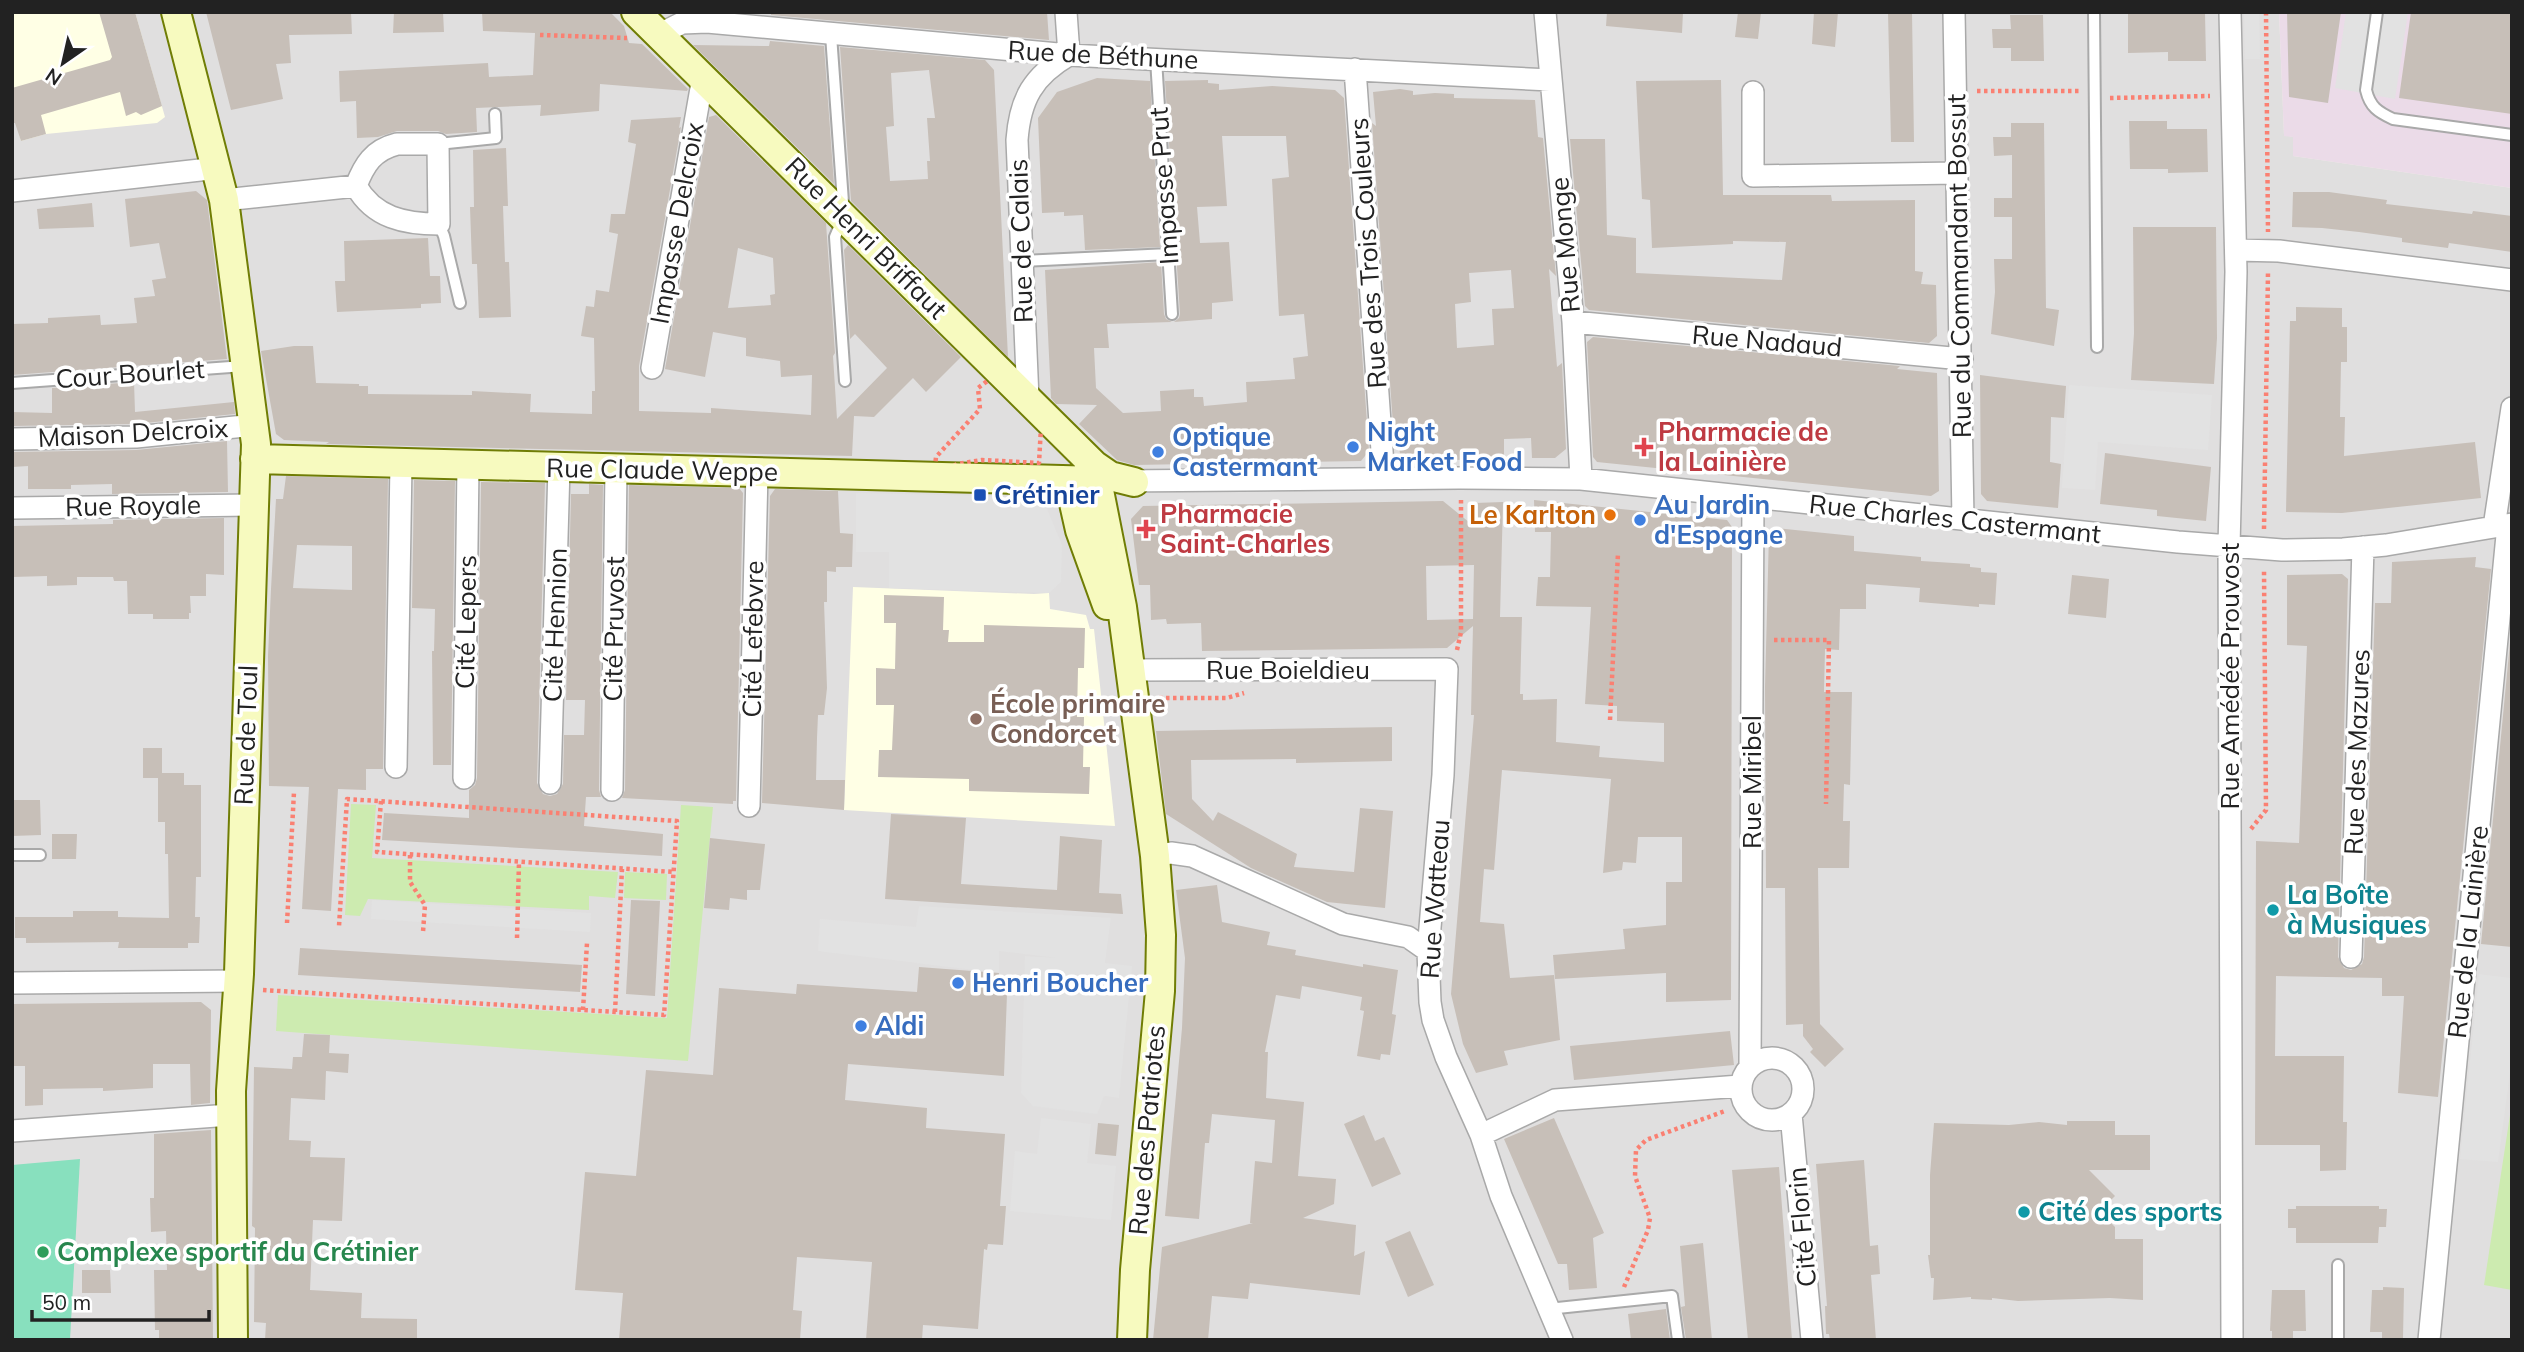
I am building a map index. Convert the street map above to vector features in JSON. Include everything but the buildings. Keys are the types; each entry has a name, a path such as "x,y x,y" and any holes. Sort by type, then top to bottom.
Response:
{"street":[{"name":"Rue de Toul","path":"176,12 218,168 224,200 247,365 256,459 237,993 230,1115 233,1340"},
{"name":"Rue Henri Briffaut","path":"636,12 1063,434 1096,473"},
{"path":"1066,12 1069,55"},
{"name":"Rue Monge","path":"1545,12 1573,322 1581,479"},
{"name":"Rue du Commandant Bossut","path":"1954,12 1964,519"},
{"name":"Rue Amédée Prouvost","path":"2230,12 2236,250 2229,546 2232,1340"},
{"name":"Rue de Béthune","path":"659,34 682,23 707,22 1069,55 1550,80"},
{"path":"1016,51 1029,67 1032,87"},
{"name":"Rue de Calais","path":"1028,399 1017,140 1019,119 1023,102 1032,87 1049,69 1069,55"},
{"name":"Rue des Trois Couleurs","path":"1354,69 1384,479"},
{"name":"Impasse Delcroix","path":"652,368 703,77"},
{"path":"1753,92 1753,176 1957,173"},
{"path":"397,144 438,144 439,224 410,223 384,216 362,197 356,186 363,167 378,151 397,144"},
{"path":"12,191 218,168"},
{"path":"224,200 356,186"},
{"path":"2236,250 2268,250 2512,280"},
{"name":"Rue Nadaud","path":"1573,322 1962,359"},
{"name":"Rue de la Lainière","path":"2429,1340 2505,525 2512,408"},
{"name":"Maison Delcroix","path":"12,439 136,437 254,425"},
{"path":"1020,480 1053,474 1065,466 1069,452 1063,434"},
{"name":"Rue Claude Weppe","path":"256,459 1069,481"},
{"path":"396,767 401,463"},
{"name":"Cité Lepers","path":"464,778 468,465"},
{"name":"Cité Hennion","path":"550,783 559,467"},
{"name":"Cité Pruvost","path":"612,790 616,469"},
{"name":"Cité Lefebvre","path":"749,806 757,472"},
{"path":"1069,481 1096,473 1134,482"},
{"name":"Rue des Patriotes","path":"1096,473 1122,607 1155,856 1161,935 1160,990 1135,1270 1132,1340"},
{"name":"Rue Charles Castermant","path":"1134,482 1581,479 2229,546 2315,551 2422,540 2505,525"},
{"name":"Rue des Patriotes","path":"1069,481 1080,530 1130,670"},
{"name":"Rue Miribel","path":"1742,1095 1742,1079 1750,1066 1753,498"},
{"name":"Rue Royale","path":"12,508 253,505"},
{"name":"Rue des Mazures","path":"2351,957 2363,547"},
{"name":"Rue Boieldieu","path":"1130,670 1447,670"},
{"name":"Rue Watteau","path":"1447,670 1443,775 1428,951 1433,1020 1446,1058 1480,1135 1501,1196 1562,1340"},
{"path":"1155,856 1171,853 1192,856 1343,925 1408,937 1428,951"},
{"path":"12,983 237,993"},
{"path":"1480,1135 1555,1100 1742,1095 1748,1110 1761,1119 1777,1120 1791,1114 1802,1096 1802,1082 1796,1069 1777,1058 1763,1059 1750,1066"},
{"name":"Cité Florin","path":"1791,1114 1812,1340"},
{"path":"12,1131 230,1115"}],"lane":[{"path":"2094,12 2097,346"},
{"path":"2377,12 2366,90 2368,102 2377,111 2393,119 2512,135"},
{"path":"831,35 844,216 835,237 845,381"},
{"name":"Impasse Prut","path":"1156,59 1172,314"},
{"path":"438,144 496,138 495,114"},
{"path":"439,224 460,303"},
{"path":"1021,261 1169,254"},
{"name":"Cour Bourlet","path":"12,383 247,365"},
{"path":"12,855 40,855"},
{"path":"2338,1265 2338,1340"},
{"path":"1548,1309 1672,1296 1678,1340"}],"path":[{"path":"2248,833 2266,810 2266,12"},
{"path":"540,35 632,38 659,34"},
{"path":"1955,90 2232,96"},
{"path":"990,379 996,382 1041,427 1039,463 982,460 957,464 934,477 936,457 980,409 978,388 984,381 990,379"},
{"path":"1447,670 1456,652 1461,632 1461,478"},
{"path":"1610,720 1618,553"},
{"path":"1752,639 1829,640 1826,804"},
{"path":"1134,698 1227,698 1248,691"},
{"path":"287,923 294,792"},
{"path":"237,993 664,1016 677,821 347,799 339,926"},
{"path":"381,801 377,852 674,872"},
{"path":"410,855 410,882 425,905 423,932"},
{"path":"517,938 519,862"},
{"path":"615,1012 622,869"},
{"path":"583,1010 587,943"},
{"path":"1620,1301 1648,1230 1650,1218 1635,1176 1636,1150 1646,1140 1742,1095"}],"shaded area":[{"path":"12,12 2279,12 2284,135 2293,137 2293,156 2512,188 2512,1340 12,1340"},
{"path":"12,12 135,12 165,117 157,123 46,134 21,141 16,123 12,123"},
{"path":"2244,12 2259,12 2260,59 2245,59"},
{"path":"2279,12 2512,12 2512,188 2293,156 2293,137 2284,136"},
{"path":"2346,12 2408,12 2395,99 2335,88"},
{"path":"2069,385 2212,395 2208,450 2098,442 2095,490 2062,488"},
{"path":"856,493 1042,497 1062,545 1061,582 1049,593 889,588 889,552 856,552"},
{"name":"École primaire Condorcet","path":"853,587 1049,593 1050,609 1086,615 1090,629 1094,629 1115,826 844,810"},
{"path":"372,900 591,913 590,932 371,919"},
{"path":"919,906 1111,918 1105,963 1132,966 1119,1098 1104,1096 1097,1114 1033,1106 1021,1093 1025,956 1058,958 999,951 999,973 818,951 820,919 916,927"},
{"path":"2479,974 2512,978 2512,1058 2498,1162 2460,1159"},
{"path":"1041,1118 1091,1124 1087,1163 1116,1166 1111,1220 1010,1211 1015,1151 1037,1154"}],"green space":[{"path":"351,804 376,805 372,858 618,872 615,898 589,896 589,910 368,899 360,916 345,915"},
{"path":"681,805 713,807 688,1061 276,1031 278,995 667,1018"},
{"path":"625,872 667,874 666,900 624,898"},
{"path":"2512,1102 2512,1290 2484,1285"},
{"name":"Complexe sportif du Crétinier","path":"80,1159 70,1340 12,1340 12,1165"}],"place":[{"name":"Night Market Food","path":"1353,447"},
{"name":"Pharmacie de la Lainière","path":"1644,447"},
{"name":"Optique Castermant","path":"1158,452"},
{"name":"Crétinier","path":"980,495"},
{"name":"Le Karlton","path":"1610,515"},
{"name":"Au Jardin d'Espagne","path":"1640,520"},
{"name":"Pharmacie Saint-Charles","path":"1146,529"},
{"name":"École primaire Condorcet","path":"976,719"},
{"name":"La Boîte à Musiques","path":"2273,910"},
{"name":"Henri Boucher","path":"958,983"},
{"name":"Aldi","path":"861,1026"},
{"name":"Cité des sports","path":"2024,1212"},
{"name":"Complexe sportif du Crétinier","path":"43,1252"}]}
